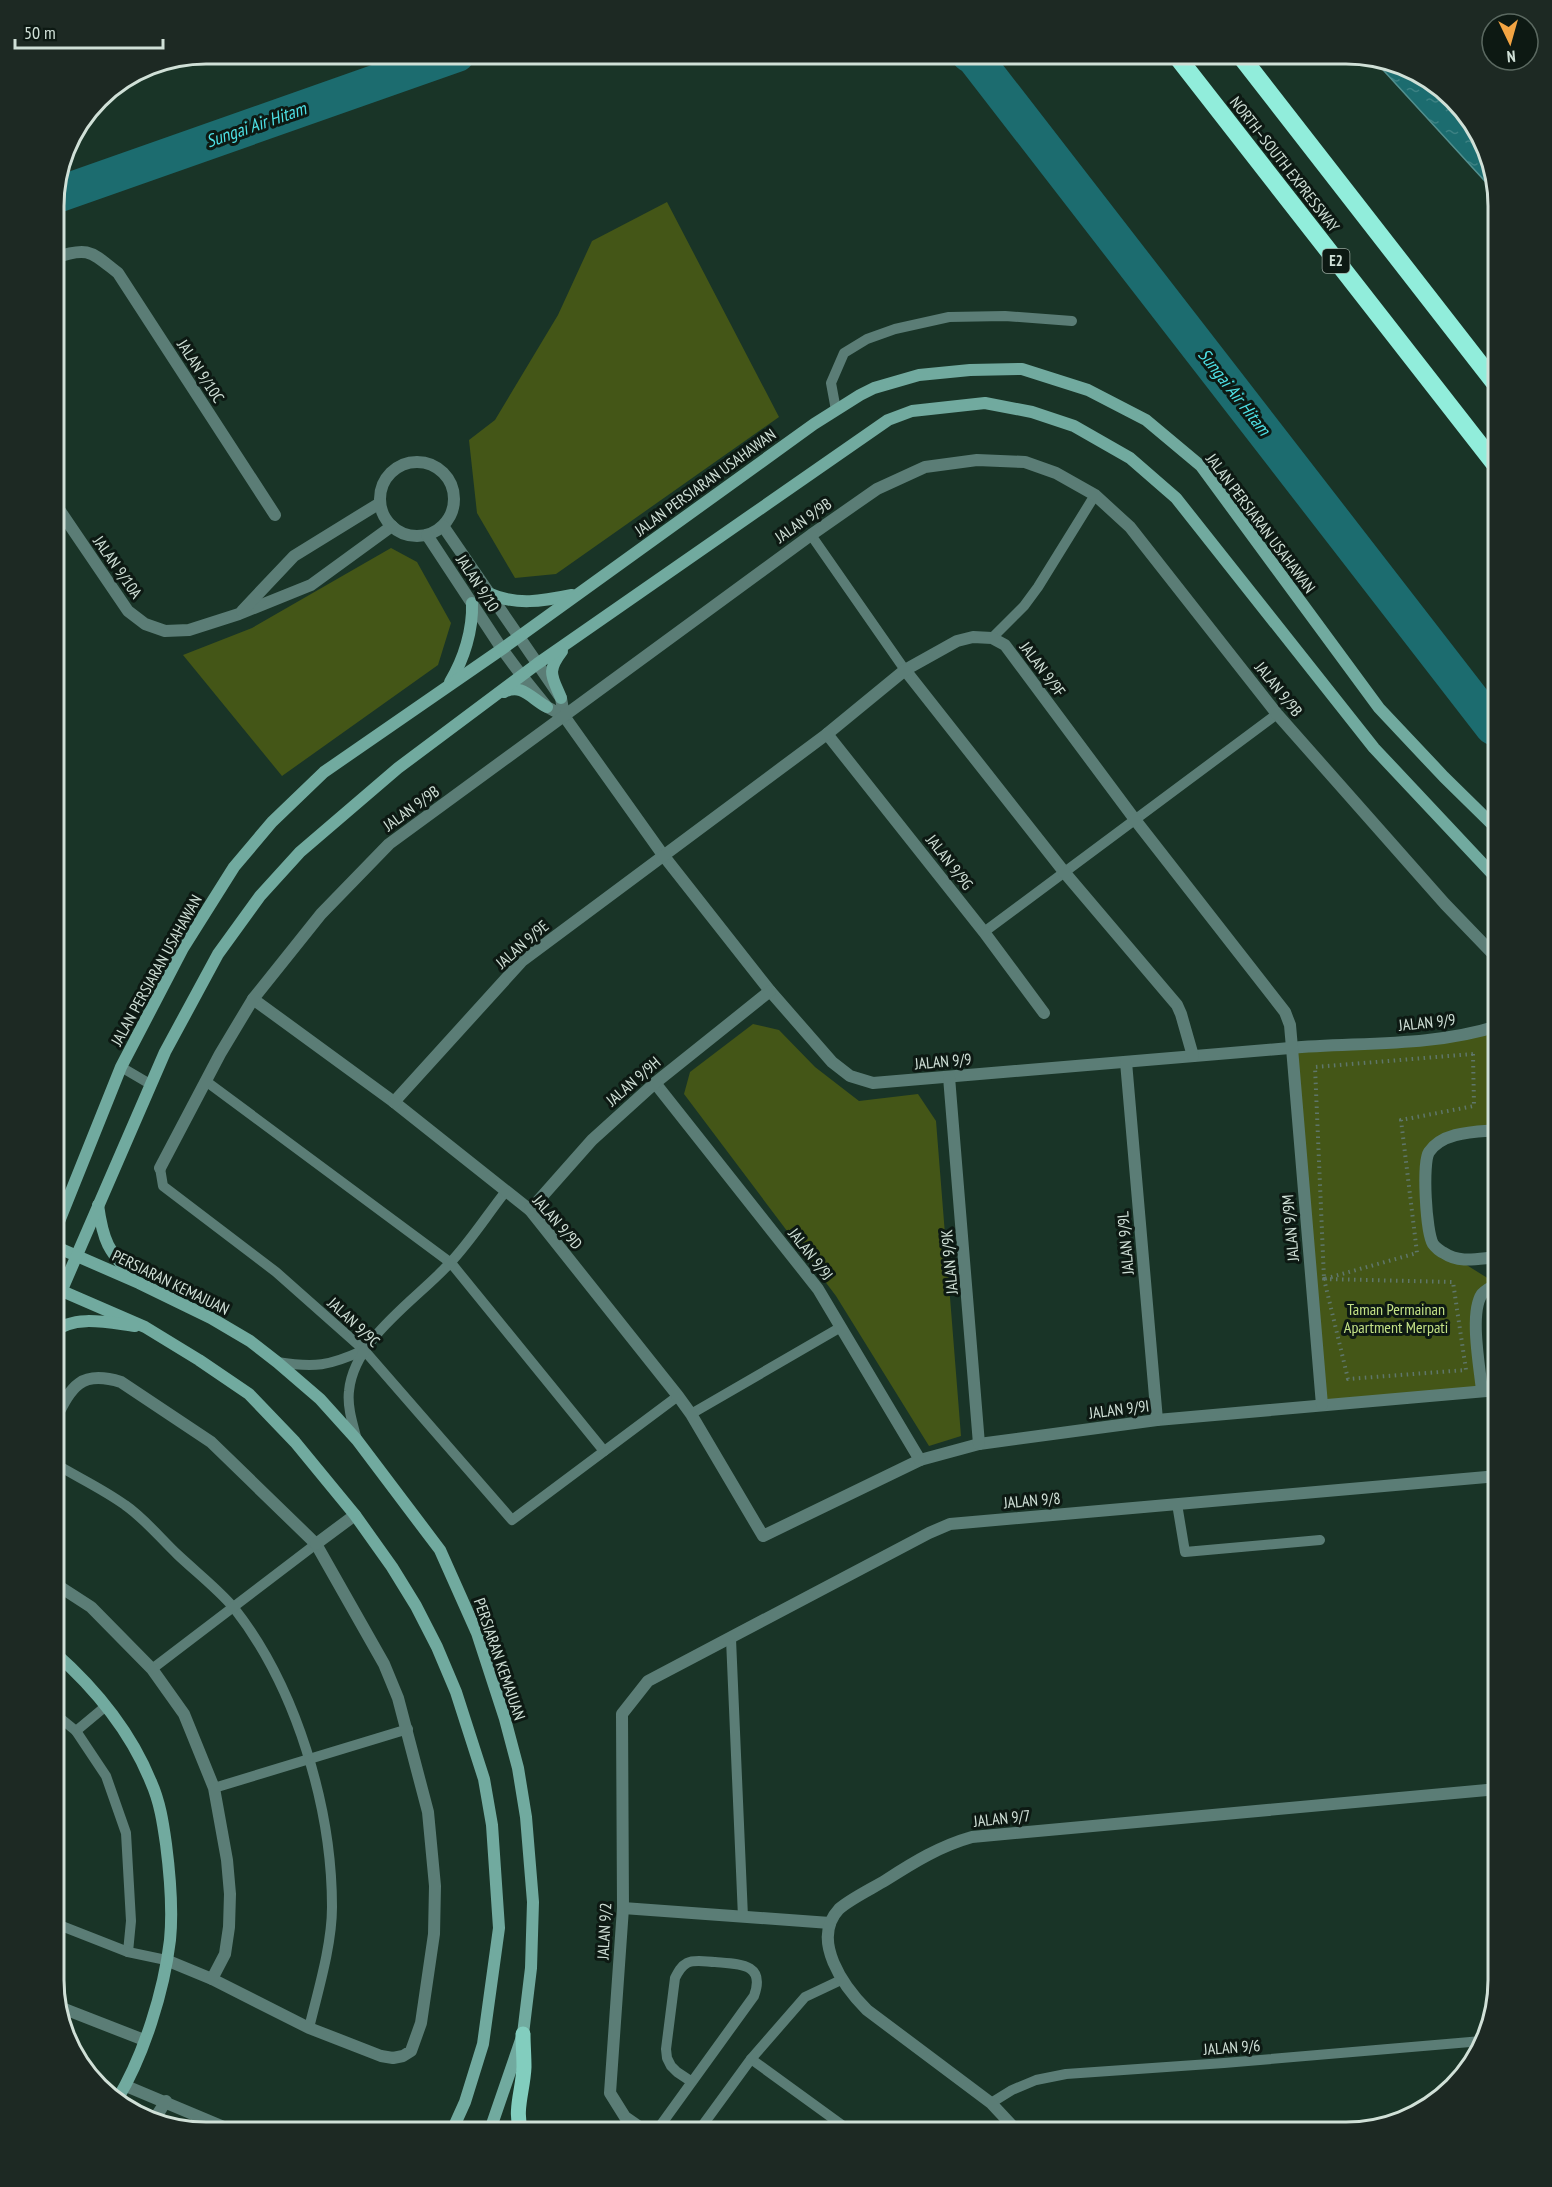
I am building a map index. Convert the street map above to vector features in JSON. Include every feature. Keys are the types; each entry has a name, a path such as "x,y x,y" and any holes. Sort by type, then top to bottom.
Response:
{"highway":[{"name":"NORTH–SOUTH EXPRESSWAY","path":"1184,65 1488,455"},
{"name":"NORTH–SOUTH EXPRESSWAY","path":"1248,65 1488,374"}],"main road":[{"path":"518,2122 517,2104 524,2069 523,2034"}],"street":[{"name":"JALAN 9/10C","path":"65,255 91,252 118,273 275,515"},
{"name":"JALAN PERSIARAN USAHAWAN","path":"64,1208 121,1067 183,948 234,867 272,822 324,772 502,649 814,424 874,388 919,375 970,370 1022,369 1088,390 1146,420 1201,466 1379,708 1488,820"},
{"path":"64,1275 165,1052 218,954 260,896 300,852 398,768 537,664 888,420 912,411 986,403 1032,412 1074,426 1130,458 1176,498 1374,748 1488,869"},
{"name":"JALAN 9/9B","path":"160,1168 220,1054 253,999 321,914 389,844 810,535 877,489 925,467 977,460 1025,462 1056,473 1095,495 1130,527 1277,714 1445,904 1488,949"},
{"path":"421,463 441,471 450,482 454,497 452,512 443,526 427,535 407,535 392,526 384,516 380,503 382,487 388,476 407,464 421,463"},
{"name":"JALAN 9/10A","path":"239,614 294,556 380,503"},
{"name":"JALAN 9/10A","path":"65,518 128,611 145,624 165,631 189,630 239,614 311,585 392,526"},
{"name":"JALAN 9/10","path":"443,526 537,664"},
{"name":"JALAN 9/10","path":"427,535 522,676"},
{"path":"488,593 525,602 539,602 578,594"},
{"path":"448,686 467,642 472,603"},
{"path":"663,855 827,734 906,670 957,640 973,636 992,638"},
{"name":"JALAN 9/9F","path":"992,638 1005,645 1136,821 1278,1000 1290,1025 1292,1048"},
{"path":"561,698 551,677 552,668 568,642"},
{"name":"JALAN 9/9","path":"537,664 561,698 564,716 663,855 770,991 832,1062 850,1076 873,1083 1292,1048 1440,1040 1488,1029"},
{"path":"906,670 1065,873 1177,1005 1182,1014 1193,1056"},
{"name":"JALAN 9/9","path":"522,676 547,707 564,716"},
{"path":"496,695 511,688 523,690 547,707"},
{"name":"JALAN 9/9G","path":"827,734 984,932 1044,1013"},
{"name":"JALAN 9/9E","path":"394,1102 522,961 663,855"},
{"name":"JALAN 9/9H","path":"530,1210 592,1140 655,1083 770,991"},
{"name":"JALAN 9/9D","path":"253,999 394,1102 530,1210 691,1414 763,1536"},
{"name":"JALAN 9/9M","path":"1292,1048 1322,1405"},
{"name":"JALAN 9/9L","path":"1126,1062 1157,1420"},
{"name":"JALAN 9/9K","path":"949,1077 979,1444"},
{"name":"JALAN 9/9J","path":"655,1083 819,1289 921,1460"},
{"path":"1488,1131 1463,1132 1443,1140 1430,1152 1424,1168 1429,1229 1433,1244 1444,1254 1460,1260 1488,1258"},
{"path":"64,1195 71,1191"},
{"path":"98,1203 104,1239 123,1266 139,1283"},
{"name":"PERSIARAN KEMAJUAN","path":"64,1250 211,1318 250,1341 277,1362 320,1399 357,1440 440,1550 477,1633 505,1719 518,1768 526,1817 533,1902 531,1968 523,2034 493,2122"},
{"path":"1482,1391 1476,1322 1477,1305 1483,1293 1488,1290"},
{"path":"64,1292 145,1327 249,1394 295,1442 354,1515 392,1567 437,1647 456,1692 483,1779 492,1825 499,1928 483,2043 465,2102 456,2122"},
{"path":"64,1326 83,1322 145,1327"},
{"path":"64,1402 70,1391 85,1380 104,1377 121,1382 211,1442 316,1544 384,1664 408,1729 428,1812 435,1886 434,1934 421,2023 411,2051 403,2056 393,2058 381,2056 309,2028 212,1979 166,1960"},
{"name":"JALAN 9/9I","path":"763,1536 921,1460 979,1444 1157,1420 1488,1391"},
{"name":"JALAN 9/8","path":"622,1714 648,1682 950,1524 1488,1477"},
{"path":"316,1544 354,1515"},
{"path":"64,1590 91,1607 152,1669 184,1714 214,1788 227,1860 230,1894 225,1954 212,1979"},
{"path":"64,1661 82,1677 126,1732 152,1783 163,1821 168,1862 170,1939 159,1995 144,2040 121,2094"},
{"name":"JALAN 9/2","path":"622,1714 623,1908 610,2093 625,2117 632,2122"},
{"name":"JALAN 9/7","path":"830,1923 840,1909 925,1855 948,1844 972,1837 1488,1790"},
{"path":"623,1908 830,1923 828,1943 834,1963 841,1980 854,1997 867,2010 991,2103 1009,2122"},
{"path":"68,2010 144,2040"},
{"path":"126,2086 213,2122"},
{"path":"158,2114 166,2101"}],"lane":[{"path":"836,410 831,383 844,353 867,339 895,329 949,317 1005,316 1072,321"},
{"path":"992,638 1024,606 1038,588 1095,495"},
{"path":"810,535 906,670"},
{"path":"984,932 1277,714"},
{"path":"121,1067 150,1084"},
{"path":"207,1082 451,1263 604,1451 678,1396"},
{"name":"JALAN 9/9C","path":"160,1168 163,1186 276,1272 364,1350 512,1520 604,1451"},
{"path":"357,1440 351,1417 349,1391 364,1350 387,1324 451,1263 506,1191"},
{"path":"691,1414 841,1328"},
{"path":"277,1362 305,1366 331,1364 364,1350"},
{"path":"64,1469 126,1506 233,1607 263,1652 289,1705 310,1760 322,1811 332,1908 323,1974 309,2028"},
{"path":"1177,1504 1185,1552 1320,1540"},
{"path":"152,1669 316,1544"},
{"path":"731,1639 743,1917"},
{"path":"76,1731 106,1706"},
{"path":"64,1721 76,1731 106,1776 126,1833 131,1921 128,1952"},
{"path":"214,1788 408,1729"},
{"path":"64,1927 128,1952 166,1960"},
{"path":"663,2122 692,2082 754,1996 758,1987 757,1977 752,1969 743,1965 695,1961 687,1963 675,1978 666,2049 671,2066 692,2082"},
{"path":"705,2122 751,2060 805,1997 841,1980"},
{"name":"JALAN 9/6","path":"991,2103 1012,2090 1036,2080 1066,2074 1473,2043"},
{"path":"751,2060 838,2122"}],"path":[{"path":"1324,1279 1417,1253 1401,1120 1474,1106 1473,1054 1314,1067 1324,1279 1348,1379 1466,1370 1453,1282 1324,1279"}],"green space":[{"path":"667,202 779,417 556,574 515,578 477,513 469,440 495,420 558,315 592,241"},
{"path":"391,548 417,562 451,623 438,665 282,776 183,655 252,628"},
{"path":"753,1024 779,1030 815,1067 859,1101 918,1094 936,1121 961,1436 929,1446 836,1296 684,1094 690,1072"},
{"name":"Taman Permainan Apartment Merpati","path":"1488,1028 1488,1131 1463,1133 1429,1152 1433,1244 1488,1278 1488,1293 1477,1305 1482,1391 1322,1405 1292,1048 1440,1039"}],"water":[{"path":"1383,70 1400,75 1416,84 1446,106 1458,120 1477,152 1485,181"}],"waterway":[{"name":"Sungai Air Hitam","path":"66,192 426,65"},
{"name":"Sungai Air Hitam","path":"980,65 1488,721"}]}
